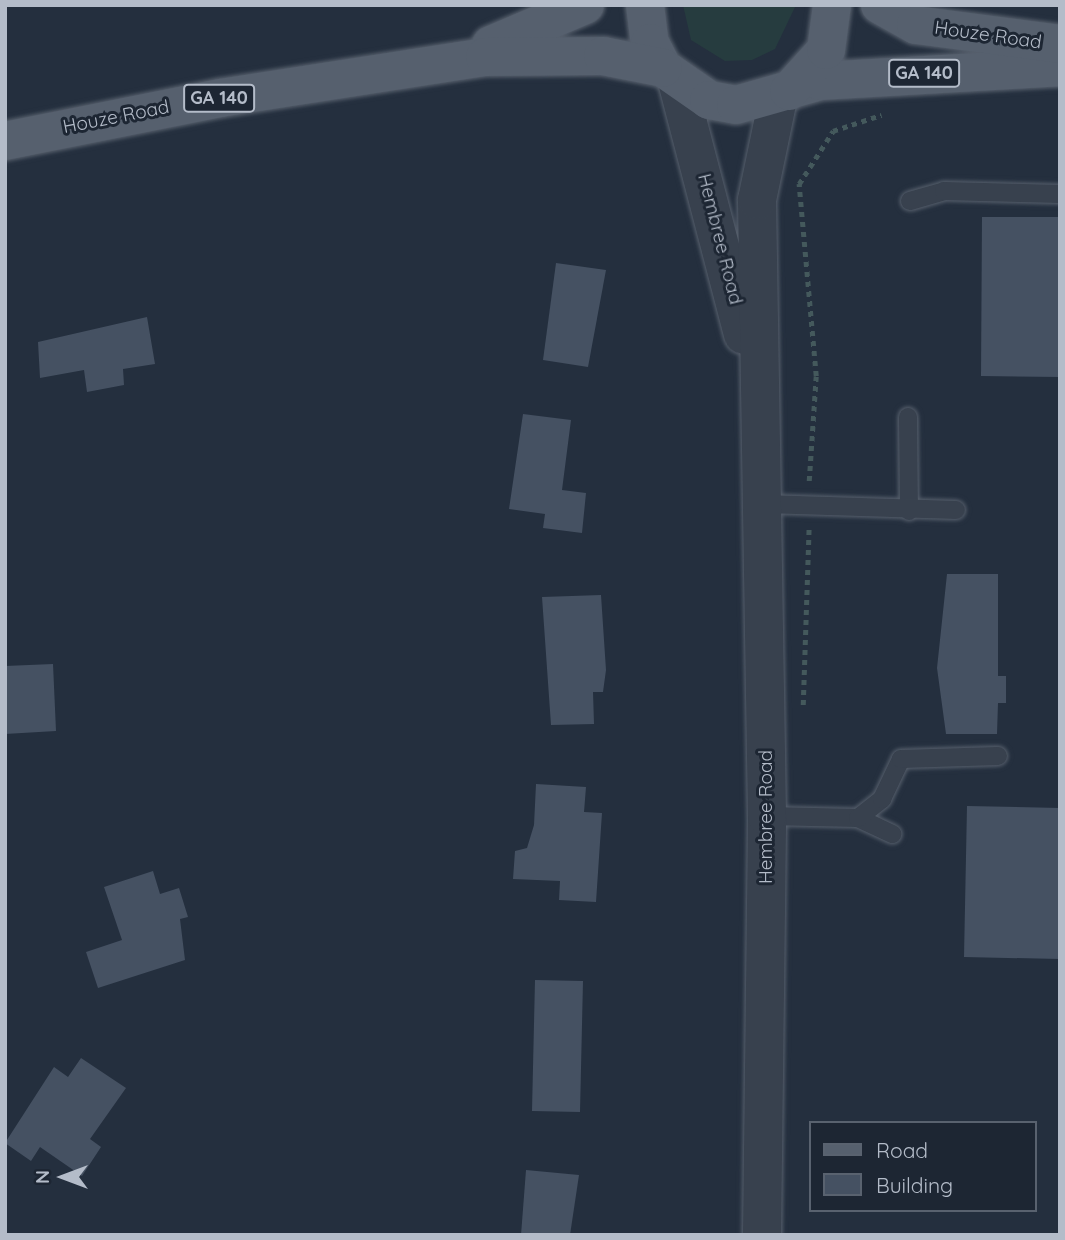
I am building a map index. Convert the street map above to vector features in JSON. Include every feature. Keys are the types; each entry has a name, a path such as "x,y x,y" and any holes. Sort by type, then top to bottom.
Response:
{"main road":[{"name":"Houze Road","path":"435,67 585,5"},
{"path":"645,5 650,43 670,74"},
{"path":"784,93 825,50 832,5"},
{"name":"Houze Road","path":"880,5 916,25 1060,44"},
{"name":"Houze Road","path":"5,141 220,98 536,53 670,74 709,100 736,105 784,93 886,75 1060,67"}],"street":[{"name":"Hembree Road","path":"670,74 759,398"},
{"name":"Hembree Road","path":"762,1235 767,816 765,504 759,398 757,200 784,93"}],"lane":[{"path":"910,201 944,191 1060,194"},
{"path":"908,416 909,511"},
{"path":"765,504 909,511 956,510"},
{"path":"858,818 882,799 901,759 998,756"},
{"path":"767,816 858,818 892,834"}],"path":[{"path":"803,712 816,376 799,184 833,131 890,113"}],"green space":[{"path":"683,5 796,5 775,49 752,60 725,61 691,40"}],"building":[{"path":"982,217 1060,217 1060,377 981,376"},
{"path":"556,263 606,270 588,367 543,360"},
{"path":"147,317 155,364 123,369 124,385 87,392 84,370 40,378 38,342"},
{"path":"523,414 571,420 562,490 586,493 582,533 543,528 545,514 509,509"},
{"path":"947,574 998,574 998,676 1006,676 1006,703 998,703 997,734 946,734 937,668"},
{"path":"601,595 606,670 603,692 593,692 594,724 551,725 542,597"},
{"path":"53,664 56,731 5,734 5,666"},
{"path":"536,784 586,787 584,812 602,813 596,902 559,900 560,881 513,879 515,851 527,848 534,825"},
{"path":"967,806 1060,808 1060,959 964,957"},
{"path":"153,871 160,894 179,888 188,917 180,919 185,960 98,988 86,952 122,940 104,887"},
{"path":"535,980 583,981 580,1112 532,1111"},
{"path":"81,1058 126,1088 90,1139 101,1147 82,1176 40,1147 31,1161 5,1143 54,1067 68,1077"},
{"path":"526,1170 579,1175 570,1235 521,1235"}]}
